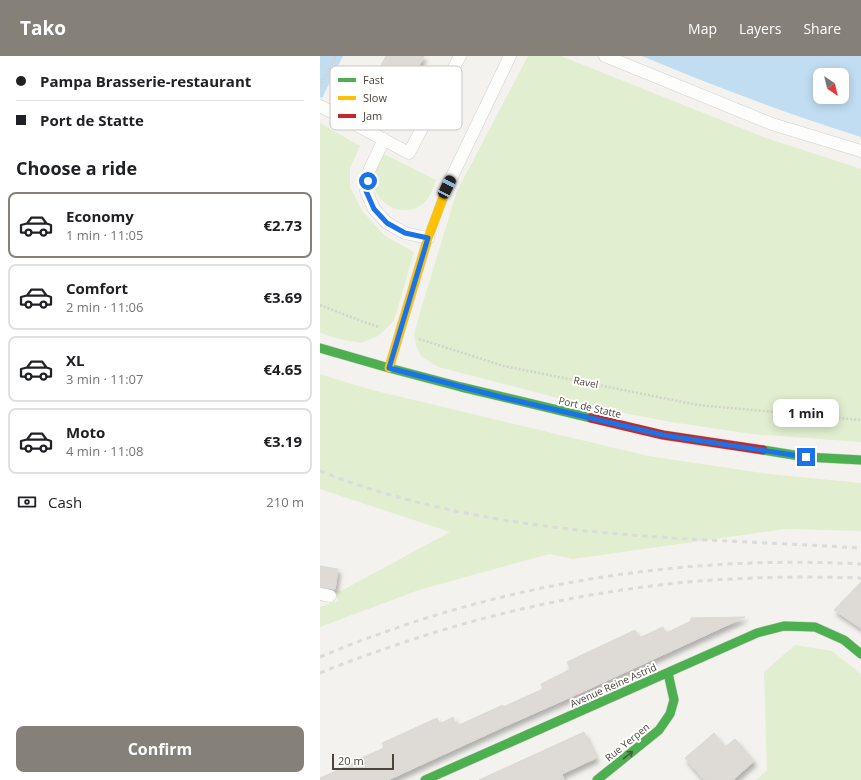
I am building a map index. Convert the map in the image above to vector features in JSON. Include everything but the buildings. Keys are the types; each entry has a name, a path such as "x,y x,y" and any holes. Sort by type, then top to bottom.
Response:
{"street":[{"path":"389,368 428,238 447,187"},
{"name":"Port de Statte","path":"320,348 468,389 663,435 806,457 861,460"},
{"name":"Avenue Reine Astrid","path":"424,780 668,673 757,632 784,626 815,627 844,640 861,654"},
{"name":"Rue Yerpen","path":"597,780 659,730 670,714 674,700 668,673"}],"lane":[{"path":"455,66 460,56"},
{"path":"447,187 510,56"},
{"path":"605,56 772,124 861,150"},
{"path":"320,106 330,111"},
{"path":"367,130 409,153 421,130"},
{"path":"384,139 368,171 366,191 374,209 387,223 405,233 428,238"}],"path":[{"path":"331,66 336,56"},
{"path":"320,87 330,68"},
{"name":"Ravel","path":"320,305 364,322 504,366 698,405 861,420"}],"green space":[{"path":"528,56 561,56 766,138 861,169 861,442 752,434 671,422 593,407 438,367 421,356 416,346 414,334 457,191"},
{"path":"320,123 360,146 350,168 350,187 363,212 385,236 414,252 394,321 378,336 361,343 339,339 320,333"},
{"path":"384,154 436,180 429,197 425,202 418,207 404,210 391,207 380,199 373,183 376,170"},
{"path":"320,374 368,389 648,456 769,474 861,483 861,531 785,529 573,559 549,554 419,590 320,627 320,607 338,601 335,591 341,591 450,532 320,489"},
{"path":"795,645 832,651 861,674 861,780 756,780 767,770 764,672"}],"water":[{"path":"320,56 343,56 338,66 330,66 330,82 322,98 320,97"},
{"path":"642,56 861,56 861,137 778,109 723,89"}],"railway":[{"path":"320,471 385,493 452,510 519,522 587,531 655,537 861,548"},
{"path":"320,657 405,625 460,608 573,582 630,573 745,563 803,562 861,564"},
{"path":"320,673 353,660 440,631 504,613 602,593 668,584 740,578 861,578"}],"traffic: fast":[{"path":"320,348 461,387 591,418"},
{"path":"763,450 806,457 861,460"},
{"path":"425,780 757,633 784,626 815,627 844,640 861,654"},
{"path":"597,780 659,730 670,714 674,700 668,673"}],"traffic: slow":[{"path":"389,368 428,238 447,187"}],"traffic: jam":[{"path":"591,418 663,435 763,450"}],"route":[{"path":"368,181 366,191 374,209 387,223 405,233 428,238 389,368 501,397 663,435 806,457"}]}
